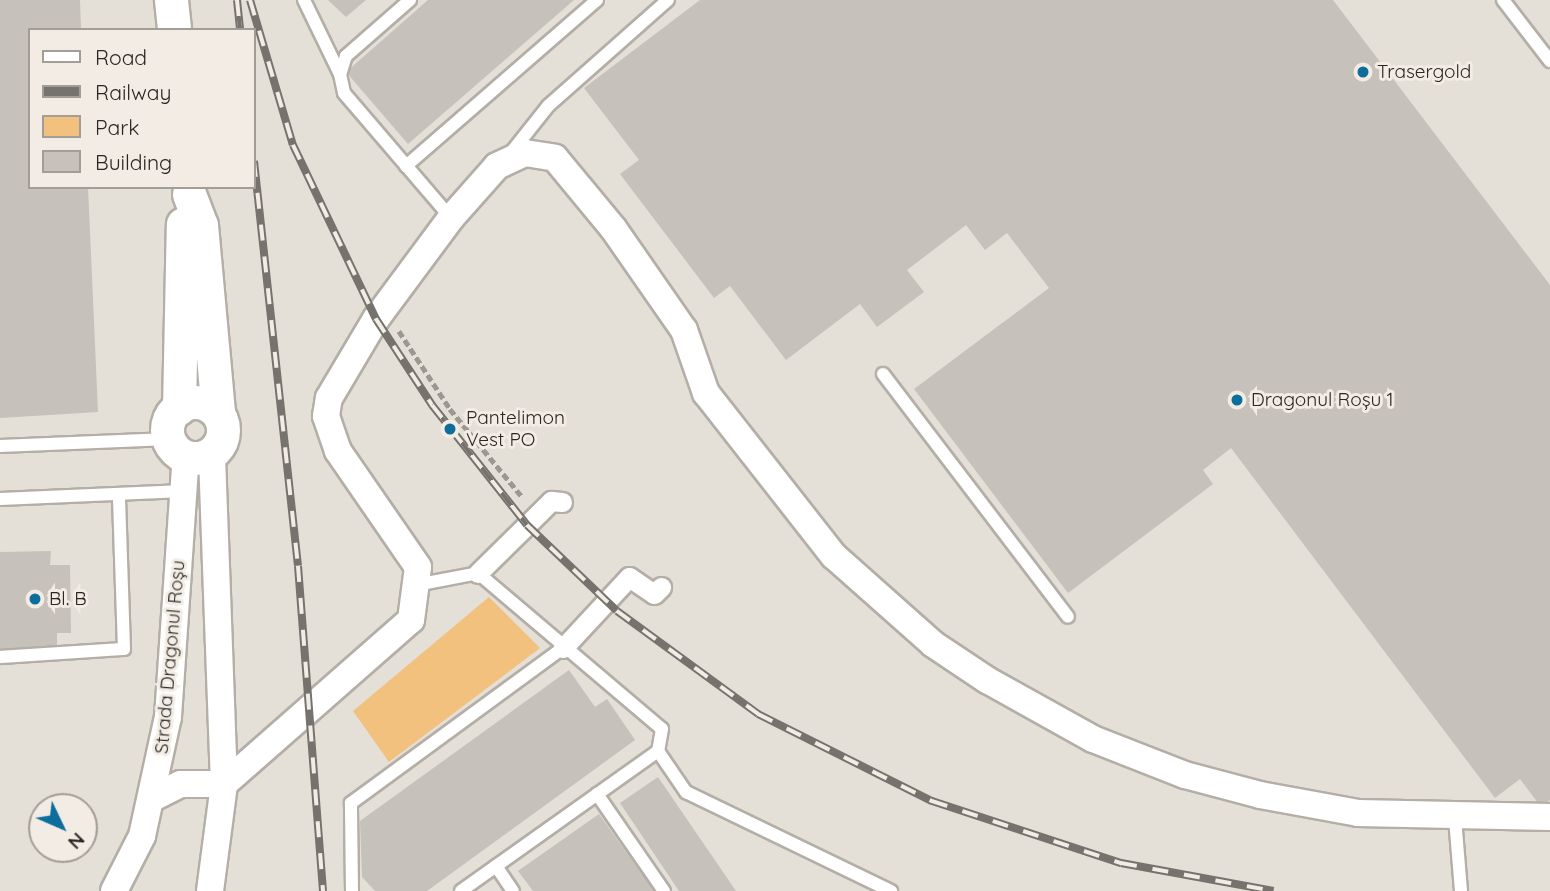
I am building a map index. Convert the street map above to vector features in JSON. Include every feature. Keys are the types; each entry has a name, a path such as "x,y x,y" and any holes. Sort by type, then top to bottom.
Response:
{"street":[{"path":"171,0 174,28"},
{"path":"153,798 181,784 224,784 398,635 411,620 421,584 411,550 338,452 326,416 336,381 383,308 451,218 506,160 543,154 565,167 677,319 706,393 759,465 864,587 933,644 1093,739 1185,775 1358,813 1455,818 1550,817"},
{"path":"189,191 201,225 218,413 223,430 189,449 169,421 179,408 189,191"},
{"path":"179,408 204,403 218,413"},
{"name":"Strada Dragonul Roșu","path":"114,891 153,798 167,717 189,449"},
{"name":"Strada Dragonul Roșu","path":"189,449 224,784 210,891"},
{"path":"478,573 551,500 562,502"},
{"path":"563,648 629,576 654,594 661,587"}],"lane":[{"path":"304,0 340,75 344,93 451,218"},
{"path":"340,75 346,56 410,0"},
{"path":"406,166 597,0"},
{"path":"506,160 548,106 668,0"},
{"path":"1503,0 1550,61"},
{"path":"883,374 1068,617"},
{"path":"0,446 189,449"},
{"path":"0,499 184,491"},
{"path":"0,657 124,649 119,495"},
{"path":"421,584 478,573 563,648 662,729 658,751 685,792 891,891"},
{"path":"352,891 351,803 563,648"},
{"path":"461,891 658,751"},
{"path":"597,794 664,891"},
{"path":"1455,818 1461,891"},
{"path":"496,866 513,891"}],"path":[{"path":"383,308 450,409 537,514"}],"green space":[{"path":"489,597 540,648 389,762 353,711"}],"building":[{"path":"0,0 80,0 81,28 28,28 28,189 88,189 98,412 0,418"},
{"path":"328,0 366,0 346,17"},
{"path":"428,0 574,0 408,144 346,72"},
{"name":"Dragonul Roșu 1","path":"700,0 1333,0 1550,285 1550,800 1541,807 1520,779 1495,798 1231,448 1203,470 1213,484 1068,593 914,389 1049,288 1007,233 985,250 966,225 907,270 924,292 877,327 860,304 786,360 730,286 714,298 620,174 639,160 584,88"},
{"name":"Bl. B","path":"51,551 50,565 70,565 71,633 57,633 57,652 0,653 0,552"},
{"path":"569,670 595,707 607,699 635,740 427,891 375,891 362,877 360,821"},
{"path":"658,777 736,891 679,891 620,803"},
{"path":"599,814 654,891 533,891 518,871"}],"railway":[{"path":"237,0 240,28"},
{"path":"250,0 293,145 376,319 432,405 527,525 617,611 758,714 932,801 1121,863 1273,891"},
{"path":"256,179 298,566 323,891"}],"place":[{"name":"Trasergold","path":"1363,72"},
{"name":"Dragonul Roșu 1","path":"1237,400"},
{"name":"Pantelimon Vest PO","path":"450,429"},
{"name":"Bl. B","path":"35,599"}]}
